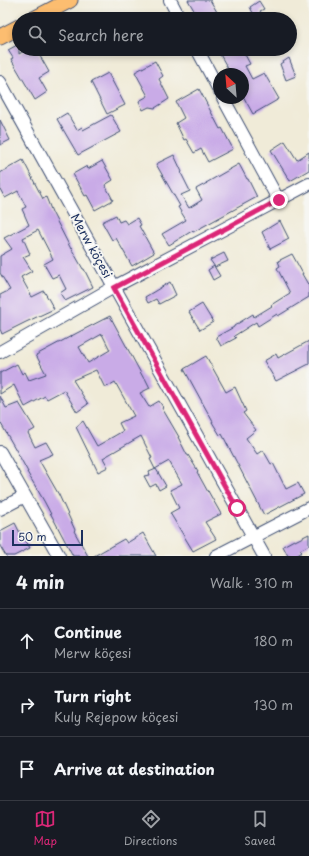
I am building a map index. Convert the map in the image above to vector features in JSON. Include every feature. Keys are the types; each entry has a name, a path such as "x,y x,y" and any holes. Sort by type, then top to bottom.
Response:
{"main road":[{"path":"47,12 70,0"},
{"path":"0,37 12,31"}],"street":[{"path":"170,0 176,12"},
{"path":"201,56 213,79"},
{"name":"Merw köçesi","path":"0,82 264,556"},
{"path":"226,104 279,200"},
{"path":"0,352 114,288 309,184"},
{"path":"0,452 59,556"},
{"path":"0,509 25,496"},
{"path":"216,556 309,508"}],"building":[{"path":"188,0 210,0 217,12 195,12"},
{"path":"259,1 264,9 261,12 252,12 250,7"},
{"path":"12,48 12,56 40,56 49,72 39,78 47,92 35,100 11,59 13,58 8,50"},
{"path":"221,56 246,56 250,64 245,66 246,68 228,68"},
{"path":"289,58 296,76 286,80 280,64"},
{"path":"155,61 163,76 159,79 169,99 155,108 149,107 143,110 139,101 148,96 135,72"},
{"path":"108,73 125,105 107,114 91,82"},
{"path":"249,73 252,79 264,73 279,99 253,114 247,104 249,104"},
{"path":"199,89 220,129 222,128 233,149 208,162 201,149 194,153 186,139 184,140 176,123 184,118 176,102"},
{"path":"67,113 77,130 82,127 83,130 111,115 121,132 78,155 57,119"},
{"path":"0,120 10,140 0,145"},
{"path":"285,141 297,160 309,152 309,170 290,181 271,150"},
{"path":"174,155 190,191 181,195 189,208 202,200 196,189 239,164 257,197 193,232 192,231 169,245 162,234 186,220 178,207 180,206 156,164"},
{"path":"23,160 43,199 46,197 71,249 84,269 93,287 65,301 60,293 66,289 59,275 52,278 44,264 53,259 38,230 23,238 30,254 23,257 32,271 21,277 32,297 44,291 54,309 2,334 0,329 0,295 10,290 0,273 0,256 12,249 4,238 29,225 22,209 26,207 18,191 5,198 0,189 0,173"},
{"path":"102,161 113,180 105,185 113,200 95,210 87,195 85,196 73,174 87,166 88,169"},
{"path":"116,215 119,222 124,220 127,224 137,218 141,225 139,226 154,253 132,266 116,238 112,240 102,222"},
{"path":"280,221 289,239 270,249 262,232"},
{"path":"224,253 228,261 215,267 210,260"},
{"path":"292,254 309,286 309,297 258,326 256,322 234,336 236,338 221,346 216,337 253,314 254,317 290,293 277,268 280,266 278,261"},
{"path":"214,266 220,276 213,280 208,270"},
{"path":"170,282 176,295 159,304 156,299 148,303 145,297"},
{"path":"202,304 213,322 200,330 189,312"},
{"path":"110,316 150,388 140,393 149,407 159,401 187,455 198,471 197,472 221,514 205,522 216,539 193,551 170,513 179,508 170,490 182,484 169,461 155,469 150,459 152,458 141,436 103,458 108,467 98,472 76,427 83,421 97,446 123,431 119,423 134,416 115,382 105,388 96,370 73,380 88,404 77,412 64,390 47,399 45,396 25,407 14,385 0,394 0,373 17,364 22,374 25,372 29,380 46,374 36,355","holes":["102,334 110,350 88,363 79,347"]},
{"path":"309,341 309,364 276,381 264,361 276,354 278,358"},
{"path":"206,356 226,392 235,387 246,411 243,413 256,430 246,438 257,454 263,450 271,464 273,463 286,489 298,483 304,494 264,515 222,434 220,435 212,422 184,369"},
{"path":"0,396 6,408 19,403 35,429 28,433 35,447 46,442 53,454 39,460 59,495 75,530 74,531 88,556 73,556 0,422"},
{"path":"156,469 166,486 159,490 156,484 150,487 144,476 150,475 149,472"},
{"path":"15,523 30,548 14,556 6,556 0,546 0,531"},
{"path":"143,533 156,556 94,556 124,539 127,543"},
{"path":"309,534 309,545 300,550 302,552 296,556 288,556 283,546"}],"route":[{"path":"237,508 114,288 279,200"}]}
